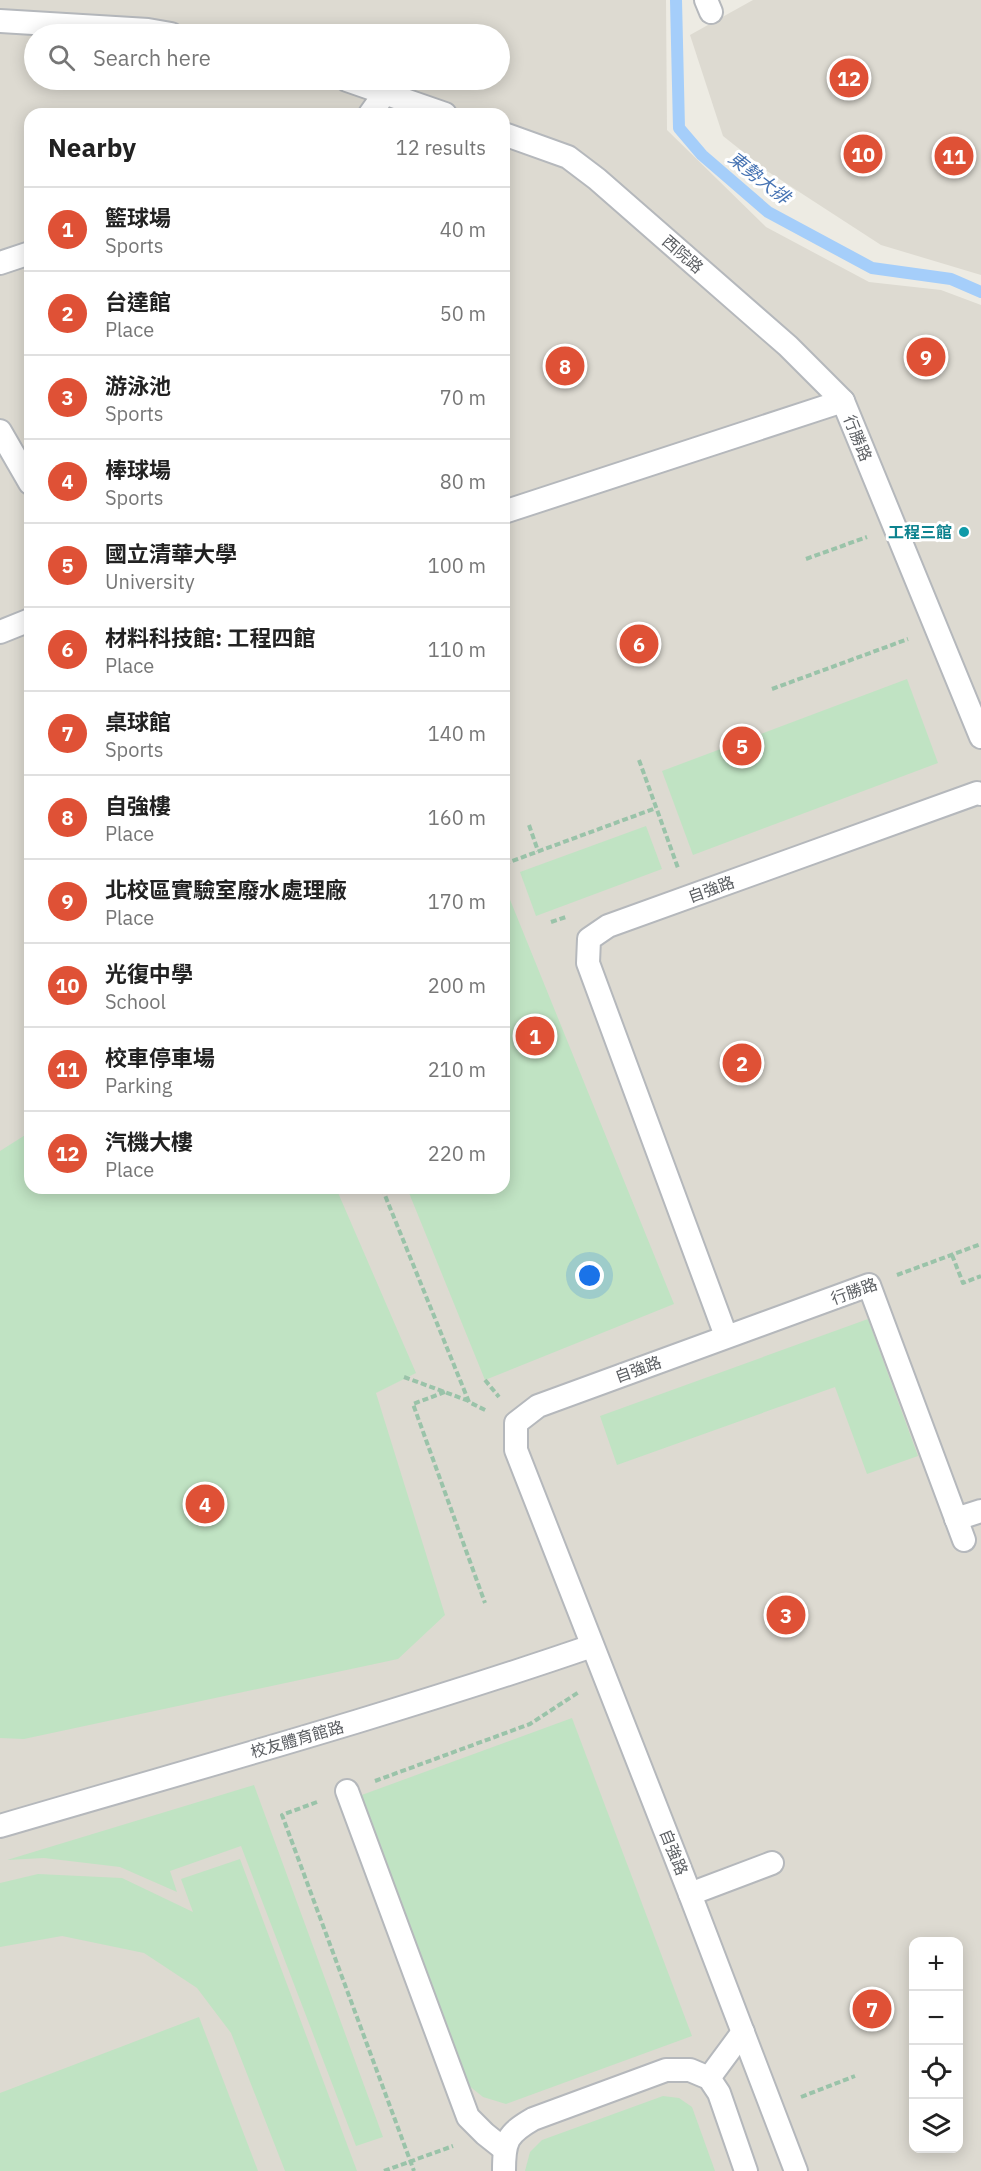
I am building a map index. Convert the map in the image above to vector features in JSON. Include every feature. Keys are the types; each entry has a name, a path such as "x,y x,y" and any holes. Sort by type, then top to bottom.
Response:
{"lane":[{"path":"0,21 49,24"},
{"path":"376,90 428,108"},
{"path":"374,108 385,93"},
{"name":"西院路","path":"510,137 568,157 597,179 788,346 843,402"},
{"path":"0,263 24,255"},
{"name":"行勝路","path":"510,510 843,402 981,737"},
{"path":"0,431 24,473"},
{"path":"0,632 24,622"},
{"name":"自強路","path":"796,2171 516,1450 516,1423 538,1406 726,1336 588,963 589,939 608,926 977,793 981,794"},
{"path":"869,1285 960,1530 981,1511"},
{"name":"行勝路","path":"726,1336 869,1285"},
{"name":"校友體育館路","path":"0,1826 513,1674 592,1646"},
{"path":"347,1791 468,2117 485,2134 504,2160"},
{"path":"690,1894 772,1863"},
{"path":"709,2078 743,2032"},
{"path":"504,2160 515,2129 533,2119 666,2070 690,2070 709,2078 719,2093 746,2171"}],"path":[{"path":"806,559 895,526"},
{"path":"772,689 936,628"},
{"path":"639,760 680,875"},
{"path":"510,862 656,808"},
{"path":"529,825 538,851"},
{"path":"384,1194 469,1402"},
{"name":"行勝路","path":"869,1285 981,1244"},
{"path":"952,1255 963,1283 981,1276"},
{"path":"404,1377 516,1423"},
{"path":"485,1380 500,1398"},
{"path":"445,1392 413,1404 485,1603"},
{"path":"414,2171 282,1815 530,1724 580,1691"},
{"path":"772,2108 855,2076"},
{"path":"384,2171 485,2134"}],"shaded area":[{"path":"0,0 666,0 667,130 766,227 869,282 941,290 981,305 981,2171 0,2171"},
{"path":"753,0 981,0 981,275 881,245 767,171 723,136 690,35"}],"green space":[{"path":"907,679 938,763 693,855 662,771"},
{"path":"646,826 662,869 536,916 520,872"},
{"path":"510,900 674,1304 485,1380 409,1194 510,1194"},
{"path":"24,1136 24,1194 339,1194 416,1373 376,1393 445,1615 398,1659 24,1739 0,1738 0,1151"},
{"path":"868,1319 918,1456 867,1474 835,1387 617,1465 600,1416"},
{"path":"572,1718 692,2036 506,2104 483,2097 468,2085 359,1796"},
{"path":"254,1785 383,2137 356,2146 241,1846 170,1871 177,1892 120,1867 44,1858 7,1860"},
{"path":"240,1859 357,2171 285,2171 231,2033 197,1988 144,1953 62,1936 0,1947 0,1883 38,1874 122,1878 193,1912 181,1879"},
{"path":"199,2017 258,2171 0,2171 0,2093"},
{"path":"663,2096 679,2098 692,2107 715,2171 525,2171 530,2152 542,2140"}],"waterway":[{"name":"東勢大排","path":"676,0 679,128 702,155 768,212 872,268 951,279 981,292"}],"place":[{"name":"汽機大樓","path":"849,78"},
{"name":"光復中學","path":"863,154"},
{"name":"校車停車場","path":"954,156"},
{"name":"北校區實驗室廢水處理廠","path":"926,357"},
{"name":"自強樓","path":"565,366"},
{"name":"工程三館","path":"964,532"},
{"name":"材料科技館: 工程四館","path":"639,644"},
{"name":"國立清華大學","path":"742,746"},
{"name":"籃球場","path":"535,1036"},
{"name":"台達館","path":"742,1063"},
{"name":"棒球場","path":"205,1504"},
{"name":"游泳池","path":"786,1615"},
{"name":"桌球館","path":"872,2009"}]}
